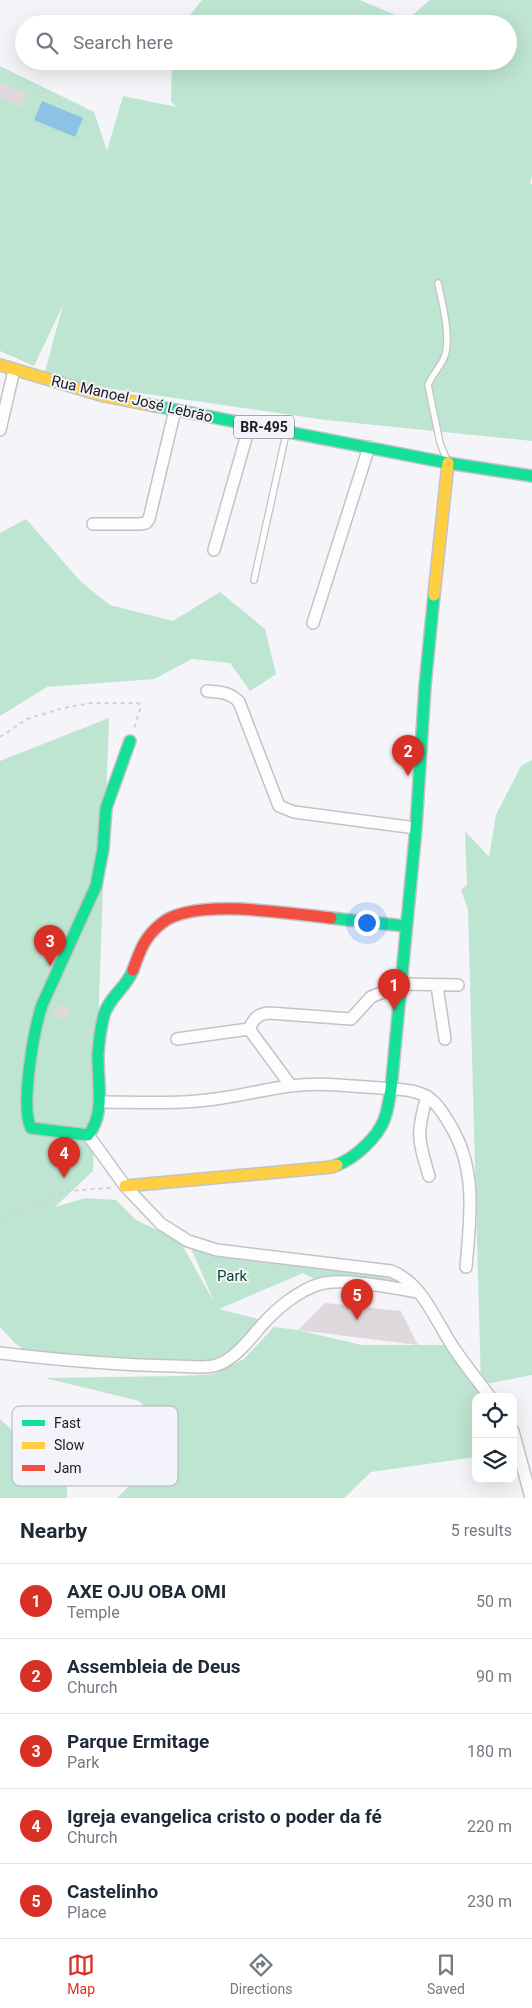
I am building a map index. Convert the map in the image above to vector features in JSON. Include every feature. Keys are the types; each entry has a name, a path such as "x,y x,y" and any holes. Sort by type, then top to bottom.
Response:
{"street":[{"name":"Rua Manoel José Lebrão","path":"0,365 104,396 448,463 532,476"},
{"path":"0,430 14,370"},
{"path":"93,524 139,524 146,523 149,519 175,410"},
{"path":"214,550 250,424"},
{"path":"313,623 369,447"},
{"path":"125,1186 332,1168 347,1161 374,1135 384,1120 391,1089 402,984 405,926 416,828 425,686 448,463"},
{"path":"207,691 234,696 239,702 279,806 294,812 416,828"},
{"path":"130,741 106,808 103,849 96,886 35,1023 30,1056 28,1124 31,1128 44,1131 88,1135 125,1186 160,1224 188,1241 217,1250 391,1271 404,1276 418,1292 456,1351 487,1393"},
{"path":"88,1135 95,1127 99,1102 98,1052 104,1015 112,998 132,975 142,944 149,934 169,918 197,911 241,909 405,926"},
{"path":"249,1029 256,1016 262,1013 270,1012 351,1020 371,997 402,984 458,985"},
{"path":"437,986 445,1039"},
{"path":"176,1039 249,1029"},
{"path":"249,1029 291,1086"},
{"path":"99,1102 197,1101 234,1097 291,1086 322,1084 409,1090 427,1096 435,1103 450,1124 460,1142 466,1162 470,1190 466,1267"},
{"path":"427,1096 420,1126 419,1142 429,1176"},
{"path":"0,1353 151,1366 211,1367 228,1360 242,1348 270,1316 309,1288 322,1283 334,1282 384,1286 418,1292"},
{"path":"515,1438 531,1498"}],"lane":[{"path":"438,283 443,305 447,343 443,360 428,385 440,443 448,463"},
{"path":"254,580 286,432"}],"path":[{"path":"0,737 27,719 63,708 90,702 137,703 140,704 140,709 130,741"},
{"path":"0,1218 48,1200 65,1191 125,1186"}],"green space":[{"path":"202,0 360,0 395,15 190,15"},
{"path":"430,0 532,0 532,175 530,184 532,184 532,441 326,420 43,379 63,305 34,366 0,351 0,66 94,112 107,151 123,96 177,107 171,102 172,70 517,70 517,15 413,15"},
{"path":"26,519 81,582 110,605 173,621 220,592 265,629 276,674 250,691 230,663 192,659 154,679 47,687 0,716 0,533"},
{"name":"Park","path":"109,718 93,1171 55,1207 86,1198 116,1200 136,1220 180,1241 215,1304 188,1241 410,1282 322,1283 303,1273 219,1309 262,1320 236,1348 214,1361 157,1359 40,1361 16,1344 0,1327 0,761"},
{"path":"532,760 532,1375 481,1385 468,910 461,890 467,885 465,831 489,857 496,815 521,766"},
{"path":"274,1327 298,1330 362,1345 445,1345 484,1393 472,1393 472,1458 371,1472 344,1498 117,1498 129,1486 178,1486 178,1406 143,1406 139,1401 45,1378 214,1374 244,1359"},
{"path":"0,1419 12,1430 12,1486 67,1486 67,1498 0,1498"}],"water":[{"path":"42,101 83,118 75,137 34,120"}],"building":[{"path":"0,82 27,94 22,107 0,98"},
{"path":"58,1004 70,1009 65,1020 53,1015"},
{"path":"325,1303 401,1311 418,1345 298,1330"}],"traffic: fast":[{"path":"155,406 448,463 532,476"},
{"path":"337,1165 358,1152 381,1127 391,1089 416,828 425,686 434,595"},
{"path":"130,741 106,808 103,849 96,886 42,1005 39,1016 29,1068 27,1103 31,1128 88,1135 94,1127 99,1107 98,1053 104,1015 106,1009 127,982 133,970"},
{"path":"331,918 405,926"}],"traffic: slow":[{"path":"0,365 104,396 155,406"},
{"path":"434,595 448,463"},
{"path":"125,1186 337,1165"}],"traffic: jam":[{"path":"133,970 147,938 162,923 177,915 219,909 244,909 331,918"}],"place":[{"name":"Assembleia de Deus","path":"408,776"},
{"name":"Parque Ermitage","path":"50,966"},
{"name":"AXE OJU OBA OMI","path":"394,1010"},
{"name":"Igreja evangelica cristo o poder da fé","path":"64,1178"},
{"name":"Castelinho","path":"357,1320"}]}
